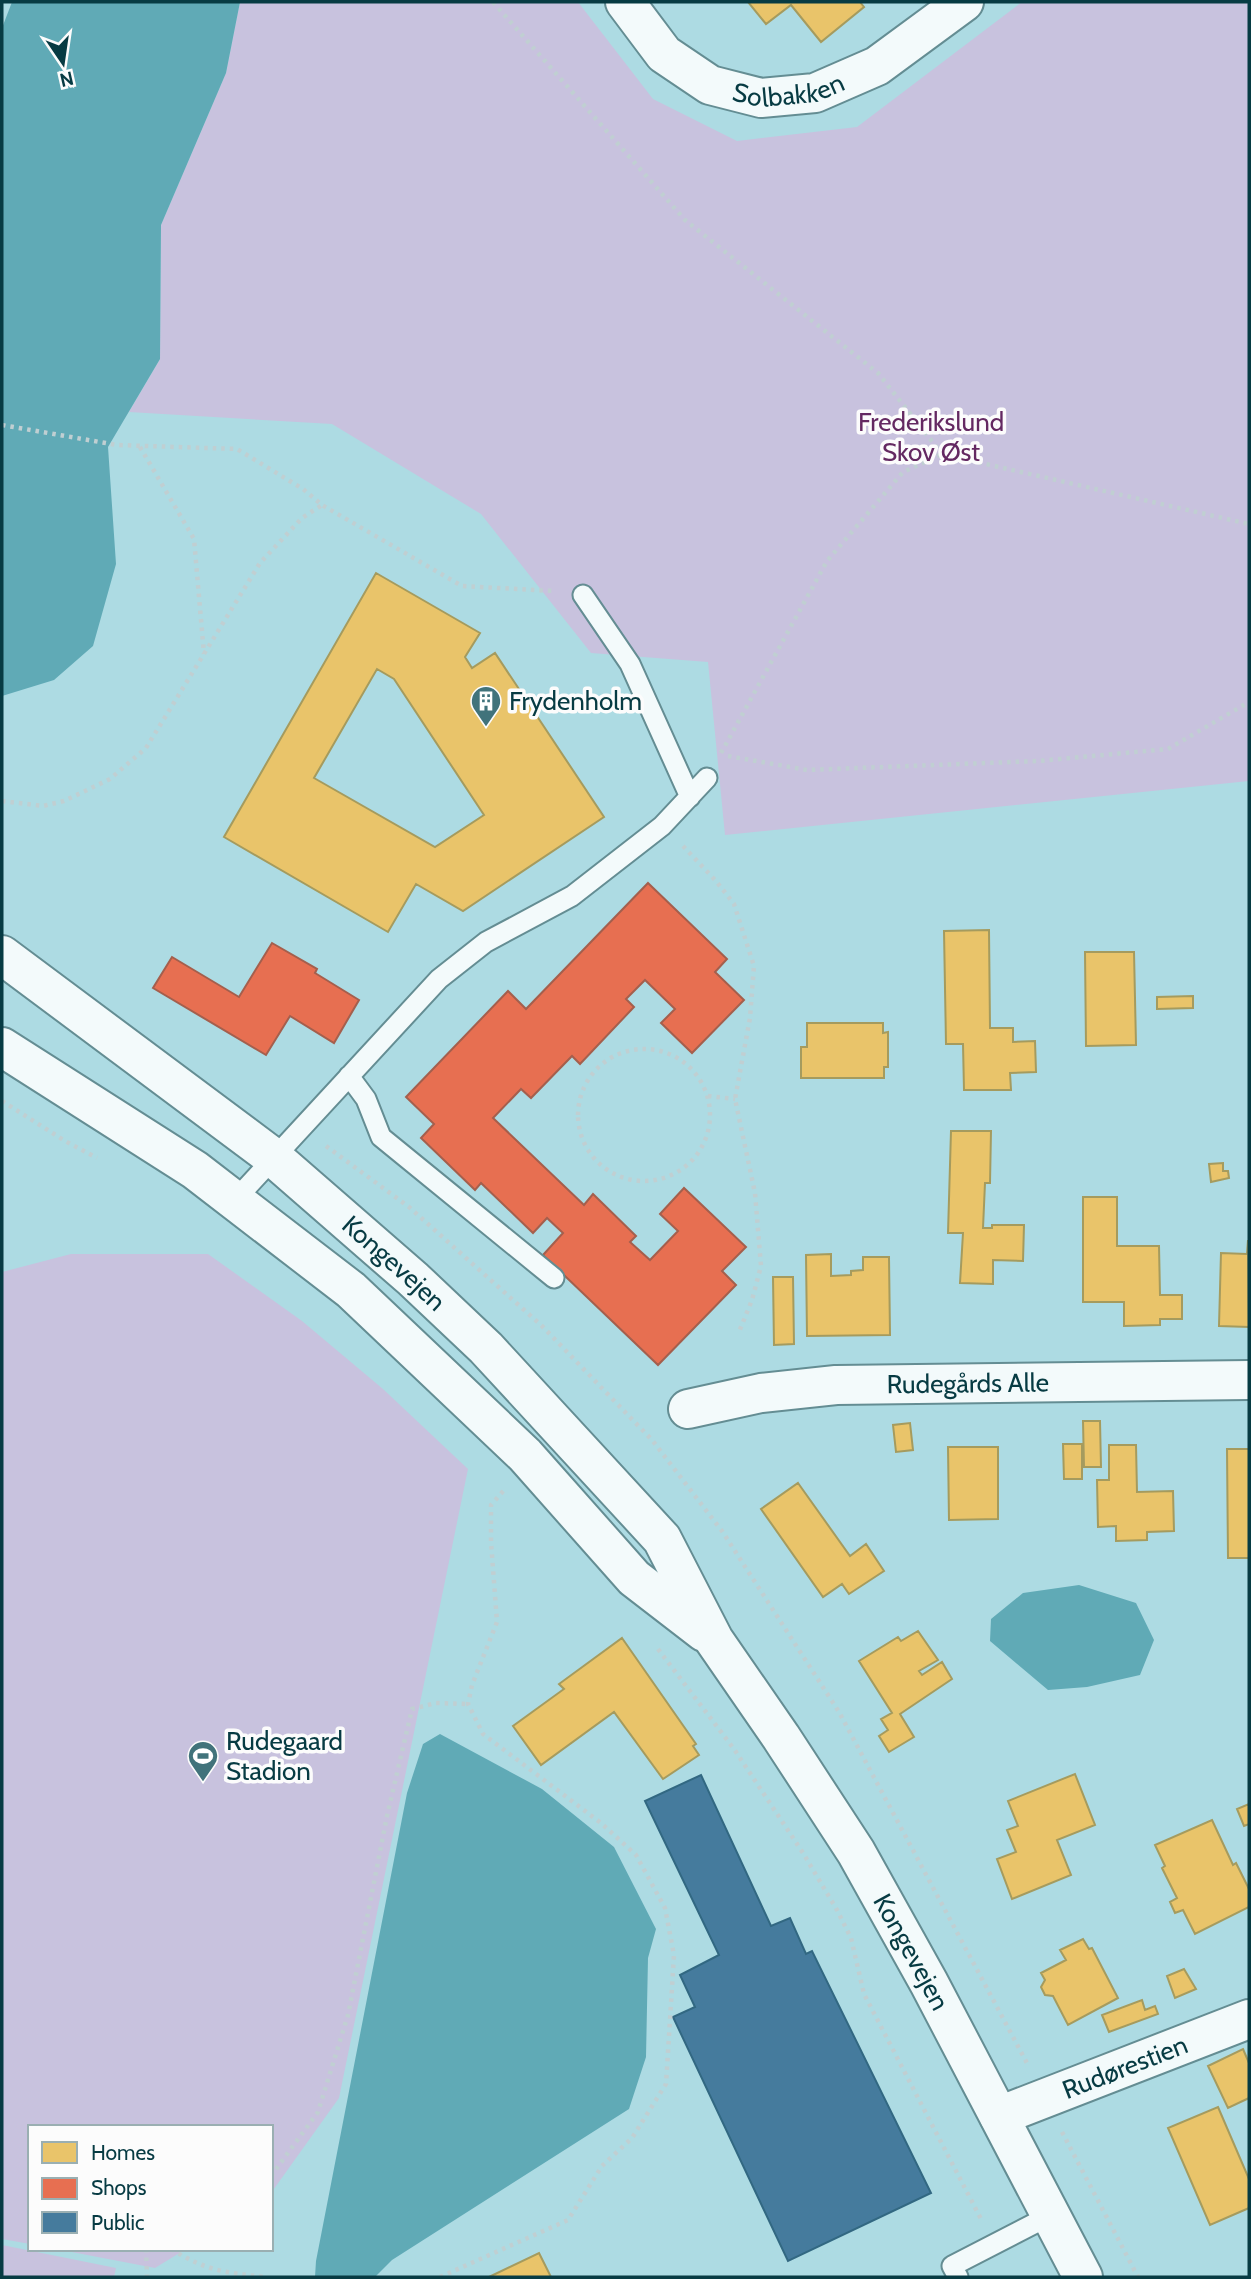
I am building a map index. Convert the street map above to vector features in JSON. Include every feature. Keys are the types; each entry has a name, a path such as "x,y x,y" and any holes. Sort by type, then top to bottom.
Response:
{"main road":[{"name":"Solbakken","path":"625,2 664,54 710,85 761,98 815,93 877,66 964,2"},
{"name":"Kongevejen","path":"2,955 274,1158 413,1279 486,1348 662,1539 714,1640 856,1852 1083,2277"},
{"name":"Kongevejen","path":"2,1047 195,1170 351,1290 526,1455 634,1578 714,1640"},
{"name":"Rudegårds Alle","path":"688,1409 761,1393 836,1385 1249,1380"},
{"name":"Rudørestien","path":"999,2116 1249,2019"}],"lane":[{"path":"583,595 630,664 690,797"},
{"path":"235,1200 449,971 486,942 572,895 663,826 707,778"},
{"path":"349,1076 366,1099 382,1138 554,1278"},
{"path":"958,2277 952,2266 1051,2215"}],"path":[{"path":"493,2 685,220 878,373 942,454"},
{"path":"2,425 117,446 237,449 303,489 322,505 462,586 583,595"},
{"path":"139,446 194,539 204,654"},
{"path":"1249,524 942,454 903,472 827,561 720,755 807,770 1038,761 1168,749 1249,702"},
{"path":"2,801 43,806 64,801 110,779 146,748 260,564 302,518 322,505"},
{"path":"663,826 716,881 734,904 754,966 750,1018 735,1100 755,1193 761,1266 752,1300 738,1332"},
{"path":"645,1048 672,1055 694,1072 708,1096 710,1124 701,1150 682,1170 656,1181 628,1181 603,1169 585,1148 577,1121 580,1094 595,1070 617,1054 645,1048"},
{"path":"708,1096 735,1100"},
{"path":"302,1128 409,1207 542,1326 652,1440 714,1521 839,1712 1014,2036 1044,2099 1138,2277"},
{"path":"440,2277 568,2220 602,2166 632,2138 666,2084 674,1955 665,1908 636,1855 601,1823 483,1734 468,1703 472,1685 497,1622 491,1506 511,1481"},
{"path":"672,1668 734,1749 837,1910 851,1938 864,1994 994,2244"},
{"path":"273,2173 318,2112 345,2027 387,1816 412,1709 436,1703 468,1703"},
{"path":"146,2251 147,2277"},
{"path":"175,2251 198,2266 264,2277"}],"green space":[{"name":"Frederikslund Skov Øst","path":"240,2 578,2 653,99 737,141 857,127 1022,2 1249,2 1249,781 725,835 708,662 591,653 481,514 332,424 129,412 160,359 161,225 226,73"},
{"name":"Rudegaard Stadion","path":"71,1254 208,1254 302,1321 383,1389 468,1469 339,2098 273,2190 273,2125 28,2125 28,2244 2,2239 2,1272"},
{"path":"2,2245 116,2268 114,2277 2,2277"},
{"path":"66,2251 183,2251 155,2268"}],"water":[{"path":"12,2 240,2 226,73 161,225 160,359 108,447 116,564 93,646 54,680 2,696 2,28"},
{"path":"1079,1585 1136,1603 1154,1640 1140,1675 1087,1687 1048,1690 990,1641 991,1619 1023,1593"},
{"path":"440,1734 542,1789 614,1847 656,1929 648,1958 646,2057 629,2109 392,2260 375,2277 315,2277 407,1793 423,1744"}],"building: Homes":[{"path":"748,2 860,2 864,7 821,42 791,5 766,24"},
{"name":"Frydenholm","path":"376,573 480,633 465,657 472,668 495,653 604,817 463,911 416,884 388,932 224,837","holes":["377,669 394,679 484,815 435,847 314,778"]},
{"path":"989,930 990,1028 1013,1028 1013,1042 1035,1041 1036,1072 1010,1073 1011,1090 964,1090 963,1044 946,1044 944,931"},
{"path":"1085,952 1134,952 1136,1045 1086,1046"},
{"path":"1193,996 1193,1008 1157,1009 1157,997"},
{"path":"807,1023 883,1023 883,1033 888,1032 888,1067 884,1067 884,1078 801,1078 801,1047 807,1047"},
{"path":"951,1131 991,1131 990,1183 985,1183 983,1228 992,1228 992,1225 1024,1225 1023,1261 993,1260 993,1284 960,1283 963,1233 948,1233"},
{"path":"1223,1163 1223,1171 1228,1171 1229,1178 1211,1182 1209,1164"},
{"path":"1083,1197 1117,1197 1117,1246 1159,1246 1160,1295 1182,1295 1182,1319 1160,1319 1160,1325 1124,1326 1124,1302 1083,1302"},
{"path":"1248,1240 1249,1327 1219,1326 1221,1253 1247,1254"},
{"path":"831,1254 831,1276 851,1275 851,1271 863,1270 863,1257 889,1257 890,1335 807,1336 806,1255"},
{"path":"773,1277 793,1277 794,1344 774,1345"},
{"path":"1083,1421 1100,1421 1101,1467 1084,1467"},
{"path":"910,1423 913,1450 896,1452 893,1425"},
{"path":"1063,1444 1082,1444 1082,1479 1064,1479"},
{"path":"1109,1445 1136,1445 1137,1492 1173,1491 1174,1531 1147,1532 1147,1540 1116,1541 1116,1526 1098,1527 1097,1480 1109,1480"},
{"path":"948,1447 998,1447 998,1519 949,1520"},
{"path":"1227,1449 1249,1449 1249,1558 1228,1558"},
{"path":"798,1483 850,1556 866,1544 884,1571 849,1594 842,1584 823,1597 761,1509"},
{"path":"918,1631 938,1660 919,1671 922,1675 942,1662 952,1679 900,1714 914,1737 889,1752 879,1736 888,1730 881,1719 892,1713 859,1661 898,1637 901,1641"},
{"path":"622,1638 696,1744 693,1746 699,1755 663,1779 614,1712 541,1765 513,1726 564,1689 559,1684"},
{"path":"1075,1774 1095,1825 1057,1840 1071,1875 1012,1899 997,1859 1016,1852 1007,1830 1018,1826 1008,1801"},
{"path":"1249,1804 1249,1824 1244,1826 1237,1809"},
{"path":"1212,1820 1233,1865 1236,1863 1249,1889 1249,1907 1195,1934 1183,1910 1175,1913 1170,1902 1177,1898 1162,1868 1165,1866 1155,1845"},
{"path":"1083,1939 1089,1949 1092,1948 1118,1998 1068,2025 1053,1996 1045,1995 1041,1987 1045,1980 1041,1973 1066,1960 1060,1950"},
{"path":"1184,1969 1196,1989 1175,1998 1167,1976"},
{"path":"1142,2000 1145,2010 1155,2006 1158,2014 1109,2032 1102,2015"},
{"path":"1243,2049 1249,2063 1249,2098 1228,2108 1208,2066"},
{"path":"1218,2107 1249,2179 1249,2208 1210,2225 1168,2128"},
{"path":"539,2253 551,2277 489,2277"}],"building: Shops":[{"path":"648,883 727,959 715,972 744,1000 692,1053 661,1023 675,1009 645,980 626,999 634,1007 580,1064 572,1056 531,1098 521,1089 493,1118 584,1205 593,1194 636,1236 630,1242 650,1260 678,1231 660,1214 684,1188 746,1247 722,1271 736,1285 658,1365 543,1255 563,1233 547,1218 533,1233 481,1183 475,1190 421,1138 434,1124 406,1097 508,991 526,1009"},
{"path":"272,943 317,969 315,973 359,1000 334,1043 290,1016 266,1055 153,988 172,957 239,997"}],"building: Public":[{"path":"701,1775 771,1926 790,1918 806,1954 812,1951 931,2193 788,2261 673,2017 695,2007 680,1975 719,1955 645,1801"}],"place":[{"name":"Frydenholm","path":"486,728"},
{"name":"Rudegaard Stadion","path":"203,1783"}]}
